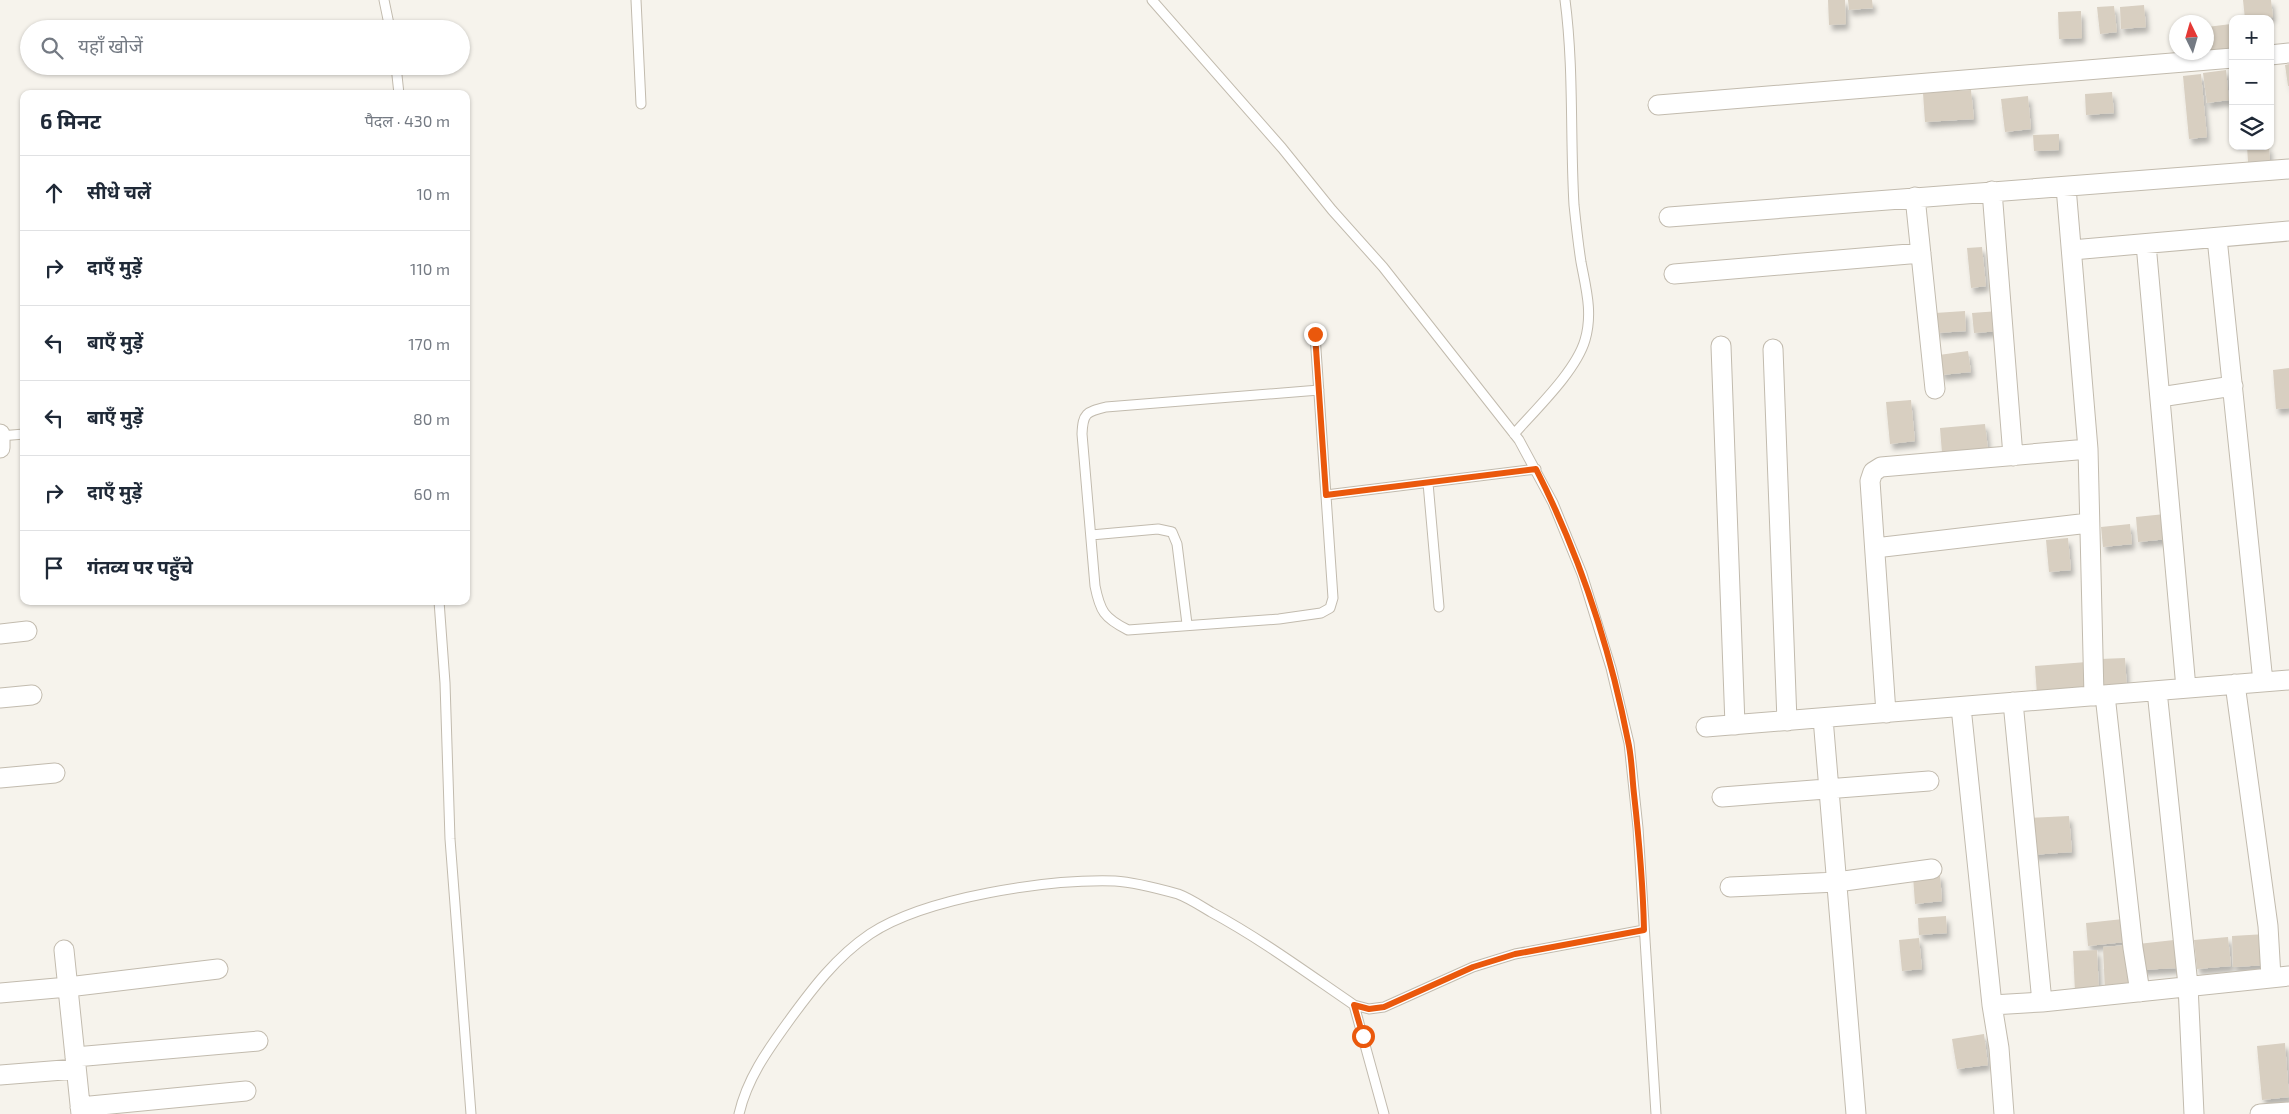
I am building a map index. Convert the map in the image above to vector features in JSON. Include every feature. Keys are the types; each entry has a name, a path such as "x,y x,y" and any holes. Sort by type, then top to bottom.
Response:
{"street":[{"path":"2274,55 2289,53"},
{"path":"1658,105 2229,58"},
{"path":"1669,217 1992,191 2289,170"},
{"path":"2066,186 2088,449 2089,523 2099,695 2140,992"},
{"path":"1992,191 2012,456"},
{"path":"1915,197 1935,389"},
{"path":"2072,250 2289,231"},
{"path":"2217,238 2263,682"},
{"path":"2146,244 2186,688"},
{"path":"1674,274 1921,253"},
{"path":"1721,346 1735,725"},
{"path":"1773,348 1787,721"},
{"path":"2160,397 2233,386"},
{"path":"0,435 0,448"},
{"path":"1886,713 1870,481 1873,472 1881,467 2088,449"},
{"path":"1875,548 2089,523"},
{"path":"0,634 27,631"},
{"path":"1706,728 2289,680"},
{"path":"1992,1005 2042,1002 2280,977 2268,926 2235,684"},
{"path":"2157,690 2188,986 2194,1114"},
{"path":"0,698 32,695"},
{"path":"2013,702 2042,1002"},
{"path":"1962,707 1992,1005 1999,1048 2004,1114"},
{"path":"1823,718 1856,1114"},
{"path":"0,778 55,773"},
{"path":"1722,797 1929,781"},
{"path":"1730,887 1837,882 1932,869"},
{"path":"64,950 81,1111 246,1091"},
{"path":"0,993 218,969"},
{"path":"0,1075 75,1063 258,1041"},
{"path":"2260,1114 2289,1112"}],"lane":[{"path":"384,0 388,20"},
{"path":"636,0 642,104"},
{"path":"1152,0 1383,267 1514,434 1536,469 1553,503 1582,574 1611,668 1628,743 1638,828 1656,1114"},
{"path":"1514,434 1566,374 1584,343 1589,323 1589,303 1574,206 1571,80 1565,0"},
{"path":"397,75 399,90"},
{"path":"1315,334 1319,390 1333,598 1330,608 1321,613 1279,619 1187,624 1128,630 1113,622 1100,607 1091,535 1082,434 1083,419 1089,412 1106,407 1319,390"},
{"path":"0,435 20,434"},
{"path":"1326,495 1536,469"},
{"path":"1428,483 1439,607"},
{"path":"1091,535 1158,529 1172,532 1177,544 1187,624"},
{"path":"439,605 445,683 450,839 471,1114"},
{"path":"738,1114 744,1093 766,1052 827,971 872,932 911,914 954,901 1060,882 1117,881 1180,895 1236,925 1354,1005 1369,1009 1384,1007 1473,967 1515,954 1644,930"},
{"path":"1354,1005 1384,1114"}],"building":[{"path":"1828,0 1845,0 1846,24 1829,25"},
{"path":"1848,0 1872,0 1873,8 1849,10"},
{"path":"2243,0 2271,0 2273,15 2245,15"},
{"path":"2144,5 2146,27 2121,29 2120,7"},
{"path":"2114,6 2117,32 2100,34 2097,7"},
{"path":"2081,11 2082,38 2059,39 2058,12"},
{"path":"2229,24 2229,48 2214,50 2214,26"},
{"path":"2289,64 2289,86 2288,86 2285,65"},
{"path":"2226,70 2229,100 2207,103 2203,73"},
{"path":"2201,74 2207,137 2189,139 2183,76"},
{"path":"1971,90 1974,119 1925,122 1923,93"},
{"path":"2112,92 2114,113 2086,115 2085,94"},
{"path":"2028,96 2031,129 2005,132 2001,99"},
{"path":"2059,134 2059,150 2034,151 2033,135"},
{"path":"2247,150 2269,150 2270,160 2248,162"},
{"path":"1982,247 1986,286 1971,288 1967,248"},
{"path":"1965,311 1966,331 1937,333 1935,313"},
{"path":"1999,311 2000,331 1974,333 1972,313"},
{"path":"1968,351 1971,372 1941,375 1939,355"},
{"path":"2289,368 2289,408 2276,409 2273,370"},
{"path":"1911,400 1915,441 1890,444 1886,402"},
{"path":"1985,424 1988,449 1942,453 1940,428"},
{"path":"2165,514 2168,539 2138,542 2136,517"},
{"path":"2130,524 2132,544 2103,547 2101,527"},
{"path":"2068,538 2071,570 2049,572 2046,540"},
{"path":"2125,658 2127,689 2101,690 2100,659"},
{"path":"2087,662 2090,691 2037,695 2035,666"},
{"path":"2069,816 2072,852 2031,855 2028,818"},
{"path":"1940,874 1942,901 1915,904 1913,876"},
{"path":"1946,916 1947,933 1919,935 1918,918"},
{"path":"2123,919 2125,942 2088,946 2086,923"},
{"path":"2266,934 2268,965 2233,967 2232,936"},
{"path":"2228,937 2231,966 2197,969 2194,940"},
{"path":"1919,938 1922,969 1902,971 1899,940"},
{"path":"2174,940 2177,968 2140,970 2138,944"},
{"path":"2128,945 2131,990 2105,992 2103,947"},
{"path":"2097,950 2099,991 2075,992 2073,951"},
{"path":"1984,1034 1988,1065 1957,1069 1952,1039"},
{"path":"2285,1043 2289,1097 2262,1100 2257,1046"}],"route":[{"path":"1315,334 1326,495 1536,469 1553,503 1582,574 1611,668 1628,743 1638,828 1644,930 1515,954 1473,967 1410,997 1384,1007 1369,1009 1354,1005 1363,1036"}]}
